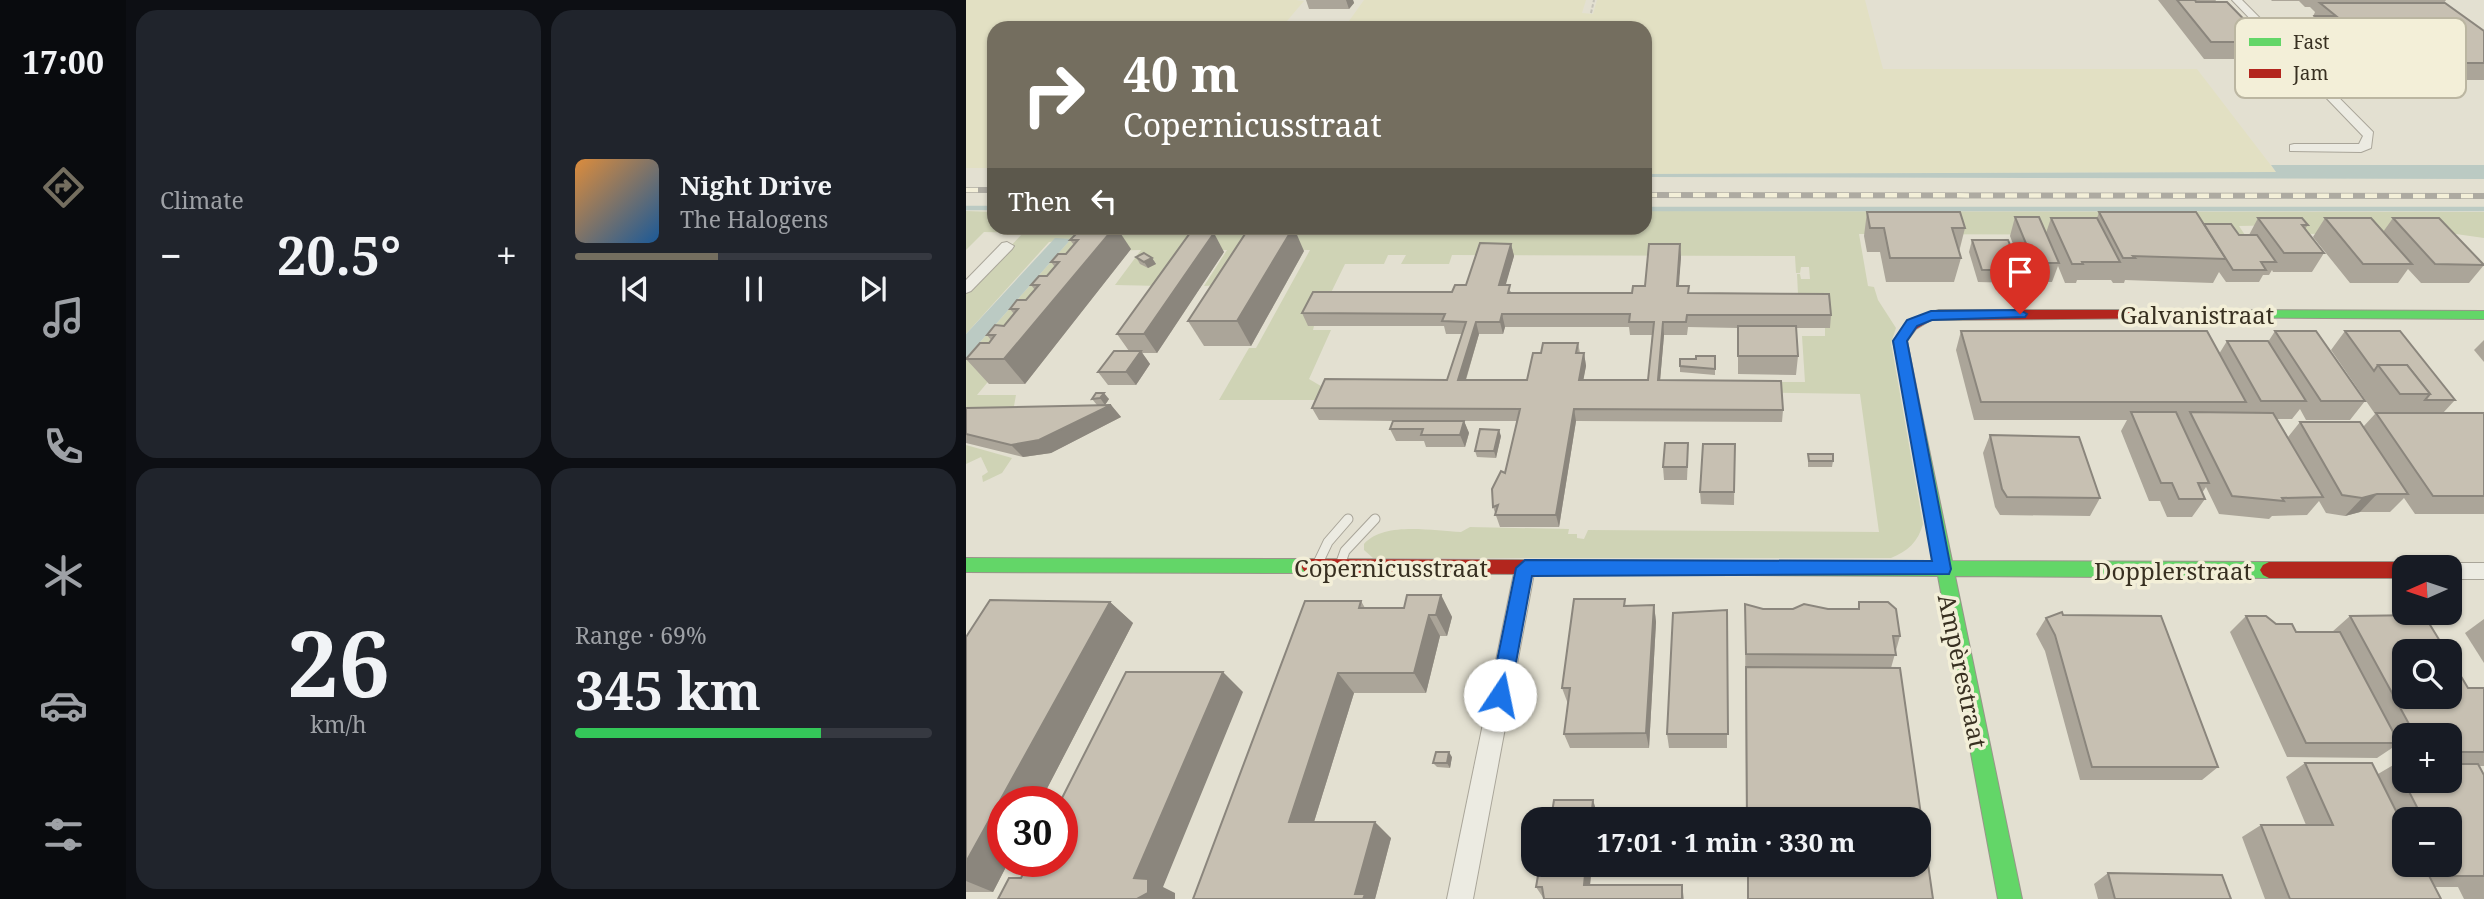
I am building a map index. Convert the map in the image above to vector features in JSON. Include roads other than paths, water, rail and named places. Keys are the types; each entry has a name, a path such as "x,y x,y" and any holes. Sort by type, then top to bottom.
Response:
{"street":[{"path":"2237,0 2255,18"},
{"path":"2294,148 2361,148 2367,145 2369,135 2333,98"},
{"path":"966,288 1007,246"},
{"name":"Galvanistraat","path":"1912,323 1939,314 2484,315"},
{"name":"Ampèrestraat","path":"1912,323 1900,341 1942,569 2010,899"},
{"name":"Copernicusstraat","path":"966,565 1942,569"},
{"path":"1460,899 1525,568"},
{"name":"Dopplerstraat","path":"1942,569 2392,570"},
{"path":"2462,570 2484,571"}],"lane":[{"path":"1317,567 1328,542 1348,519"},
{"path":"1340,567 1345,551 1375,519"}],"waterway":[{"path":"966,208 987,208"},
{"path":"1652,209 2484,209"}],"railway":[{"path":"966,190 987,190"},
{"path":"1652,195 2484,196"}]}
